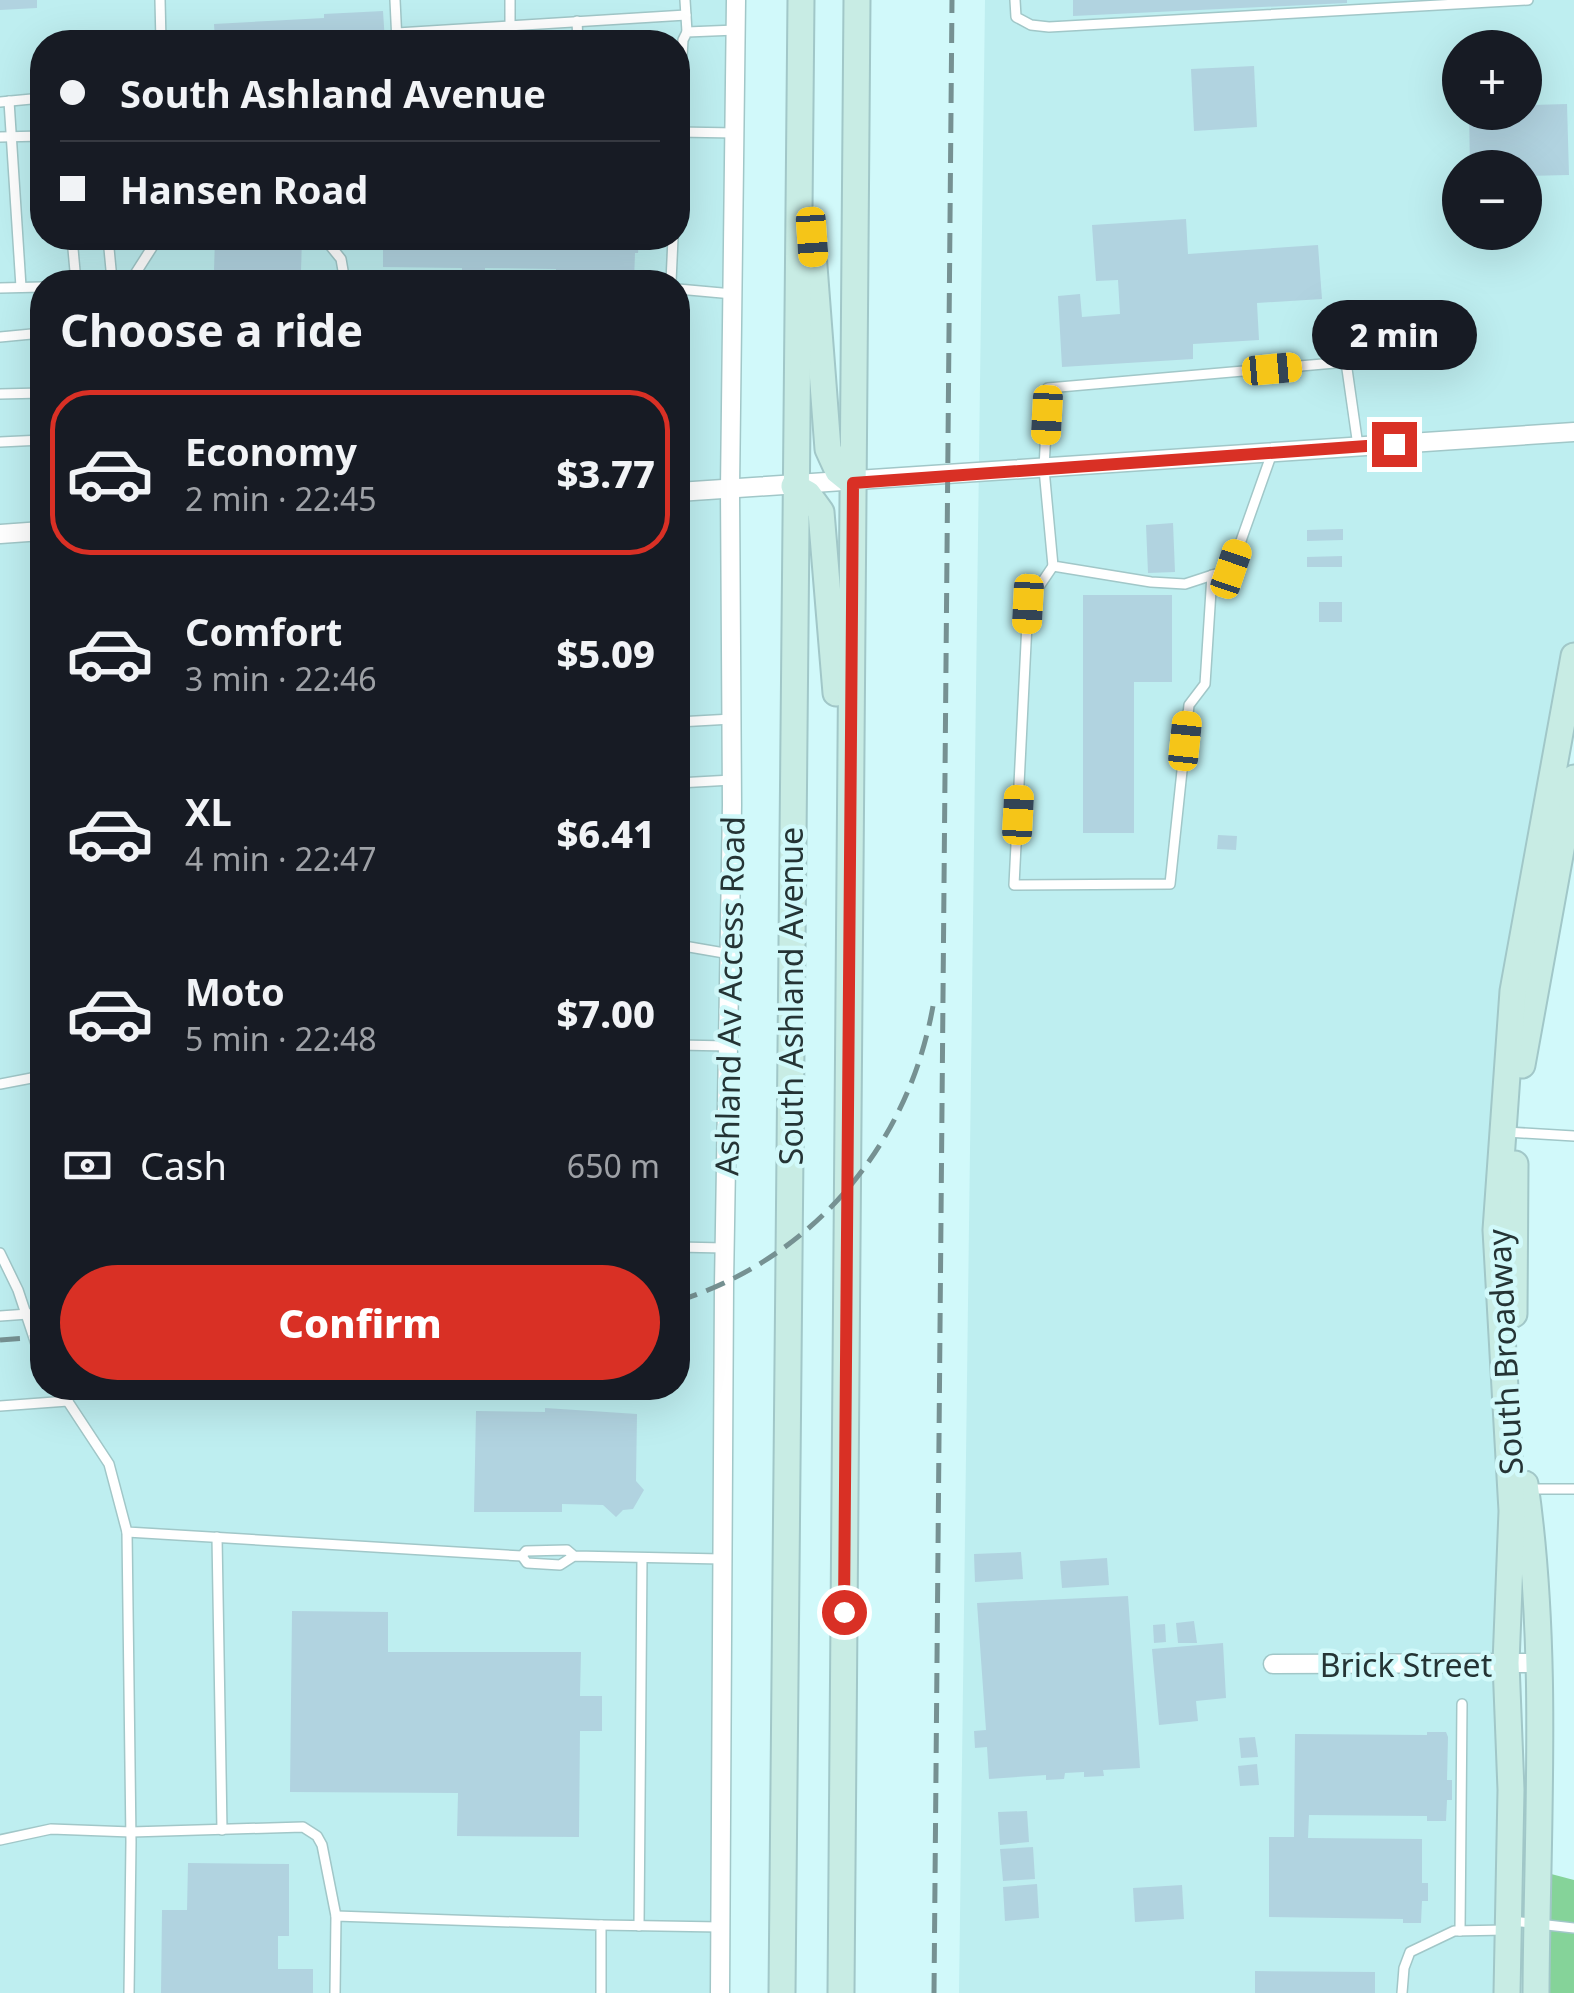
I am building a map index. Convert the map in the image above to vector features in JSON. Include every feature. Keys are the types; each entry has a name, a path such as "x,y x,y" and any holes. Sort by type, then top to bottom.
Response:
{"main road":[{"name":"South Ashland Avenue","path":"782,1993 800,0"},
{"name":"South Ashland Avenue","path":"841,1993 857,0"},
{"path":"800,150 812,237 828,449 838,471 853,483"},
{"path":"794,486 808,494 821,512 838,710 851,751"},
{"name":"South Broadway","path":"1509,1132 1509,1038 1521,939 1574,656"},
{"name":"South Broadway","path":"1536,1993 1535,1554 1518,1488 1495,1253 1509,1132 1574,778"},
{"name":"South Broadway","path":"1507,1993 1511,1790 1506,1663 1518,1488"}],"street":[{"name":"Ashland Av Access Road","path":"720,1993 736,0"},
{"path":"690,491 1574,432"},
{"path":"0,534 30,532"},
{"name":"Brick Street","path":"1273,1664 1538,1663"}],"lane":[{"path":"160,0 161,30"},
{"path":"395,0 397,30"},
{"path":"510,0 510,26"},
{"path":"685,0 687,30"},
{"path":"1015,0 1016,17 1031,25 1049,27 1528,0"},
{"path":"472,30 686,14"},
{"path":"577,21 577,30"},
{"path":"690,32 736,30"},
{"path":"21,287 4,102 30,99"},
{"path":"690,132 735,133"},
{"path":"5,137 30,136"},
{"path":"0,288 30,287"},
{"path":"690,290 733,294"},
{"path":"0,337 30,334"},
{"path":"1212,575 1205,684 1189,705 1170,884 1014,885 1028,604 1053,566 1044,469 1048,388 1346,362 1358,447"},
{"path":"0,394 30,393"},
{"path":"0,442 30,441"},
{"path":"1053,566 1186,584 1231,569 1272,453"},
{"path":"690,721 732,719"},
{"path":"690,782 732,780"},
{"path":"690,947 730,954"},
{"path":"690,1045 728,1046"},
{"path":"0,1084 30,1078"},
{"path":"1509,1132 1574,1136"},
{"path":"690,1247 724,1248"},
{"path":"0,1253 18,1290 30,1329"},
{"path":"0,1316 30,1314"},
{"path":"0,1406 68,1401 109,1464 127,1532 129,1993"},
{"path":"1518,1488 1574,1490"},
{"path":"127,1532 522,1556 526,1551 544,1549 567,1550 574,1556 722,1559"},
{"path":"217,1537 222,1830"},
{"path":"639,1926 642,1558"},
{"path":"1460,1931 1462,1704"},
{"path":"0,1840 51,1829 131,1832 304,1828 318,1836 326,1856 336,1916 335,1993"},
{"path":"336,1916 720,1928"},
{"path":"601,1925 601,1993"},
{"path":"1402,1993 1410,1952 1430,1941 1460,1931 1508,1926 1574,1928"}],"shaded area":[{"path":"0,0 735,0 720,1993 0,1993"},
{"path":"985,0 1574,0 1574,656 1524,922 1500,1320 1507,1993 959,1993"}],"green space":[{"path":"1536,1870 1574,1880 1574,1993 1536,1993"}],"building":[{"path":"0,0 37,0 37,8 0,10"},
{"path":"1073,0 1347,0 1347,3 1073,16"},
{"path":"383,11 384,30 214,30 214,24 324,18 324,14"},
{"path":"1254,66 1257,127 1194,131 1191,69"},
{"path":"1567,104 1569,175 1542,176 1542,150 1470,150 1469,130 1542,130 1542,105"},
{"path":"1186,219 1188,254 1318,245 1322,299 1257,303 1259,340 1193,344 1193,359 1062,367 1058,296 1080,294 1082,317 1120,314 1118,280 1096,281 1092,225"},
{"path":"215,250 302,250 301,270 214,270"},
{"path":"383,250 638,250 634,270 383,267"},
{"path":"1173,523 1175,572 1148,573 1146,525"},
{"path":"1343,529 1343,540 1307,541 1307,530"},
{"path":"1342,556 1342,567 1307,567 1307,557"},
{"path":"1083,595 1172,595 1172,682 1134,682 1134,833 1083,833"},
{"path":"1319,602 1342,602 1342,622 1319,622"},
{"path":"1218,835 1237,836 1236,850 1217,849"},
{"path":"545,1408 637,1414 636,1481 644,1490 633,1509 623,1510 616,1517 603,1505 562,1504 562,1512 474,1512 476,1411 545,1412"},
{"path":"1021,1552 1023,1579 975,1582 974,1554"},
{"path":"1107,1558 1109,1585 1062,1588 1060,1561"},
{"path":"1128,1596 1140,1768 1103,1770 1104,1776 1065,1773 1064,1779 1046,1780 1046,1775 989,1779 987,1747 975,1748 974,1731 986,1730 977,1603"},
{"path":"292,1611 388,1612 388,1652 581,1652 580,1696 602,1696 602,1731 580,1731 579,1837 457,1836 458,1793 290,1792"},
{"path":"1194,1621 1197,1643 1178,1643 1176,1623"},
{"path":"1165,1624 1166,1642 1154,1643 1153,1625"},
{"path":"1223,1643 1226,1698 1196,1701 1198,1721 1159,1725 1152,1649"},
{"path":"1446,1732 1448,1737 1447,1780 1452,1780 1452,1800 1447,1800 1446,1821 1427,1821 1427,1816 1309,1815 1308,1838 1422,1839 1422,1883 1428,1883 1428,1901 1422,1901 1421,1923 1403,1923 1403,1919 1269,1917 1269,1837 1294,1837 1295,1734"},
{"path":"1255,1737 1258,1757 1241,1758 1239,1738"},
{"path":"1257,1764 1259,1785 1240,1786 1238,1766"},
{"path":"1027,1811 1029,1842 1000,1845 998,1812"},
{"path":"1033,1847 1035,1879 1003,1881 1000,1849"},
{"path":"188,1863 289,1864 289,1936 278,1936 278,1969 313,1969 313,1993 161,1993 162,1910 187,1910"},
{"path":"1037,1884 1039,1918 1005,1921 1003,1887"},
{"path":"1182,1885 1184,1919 1135,1922 1133,1888"},
{"path":"1255,1971 1375,1972 1375,1993 1255,1993"}],"railway":[{"path":"934,1993 952,0"},
{"path":"690,1296 727,1282 771,1256 811,1226 847,1190 877,1150 902,1105 933,1006"},
{"path":"0,1340 30,1338"}],"route":[{"path":"844,1612 853,483 1394,444"}]}
